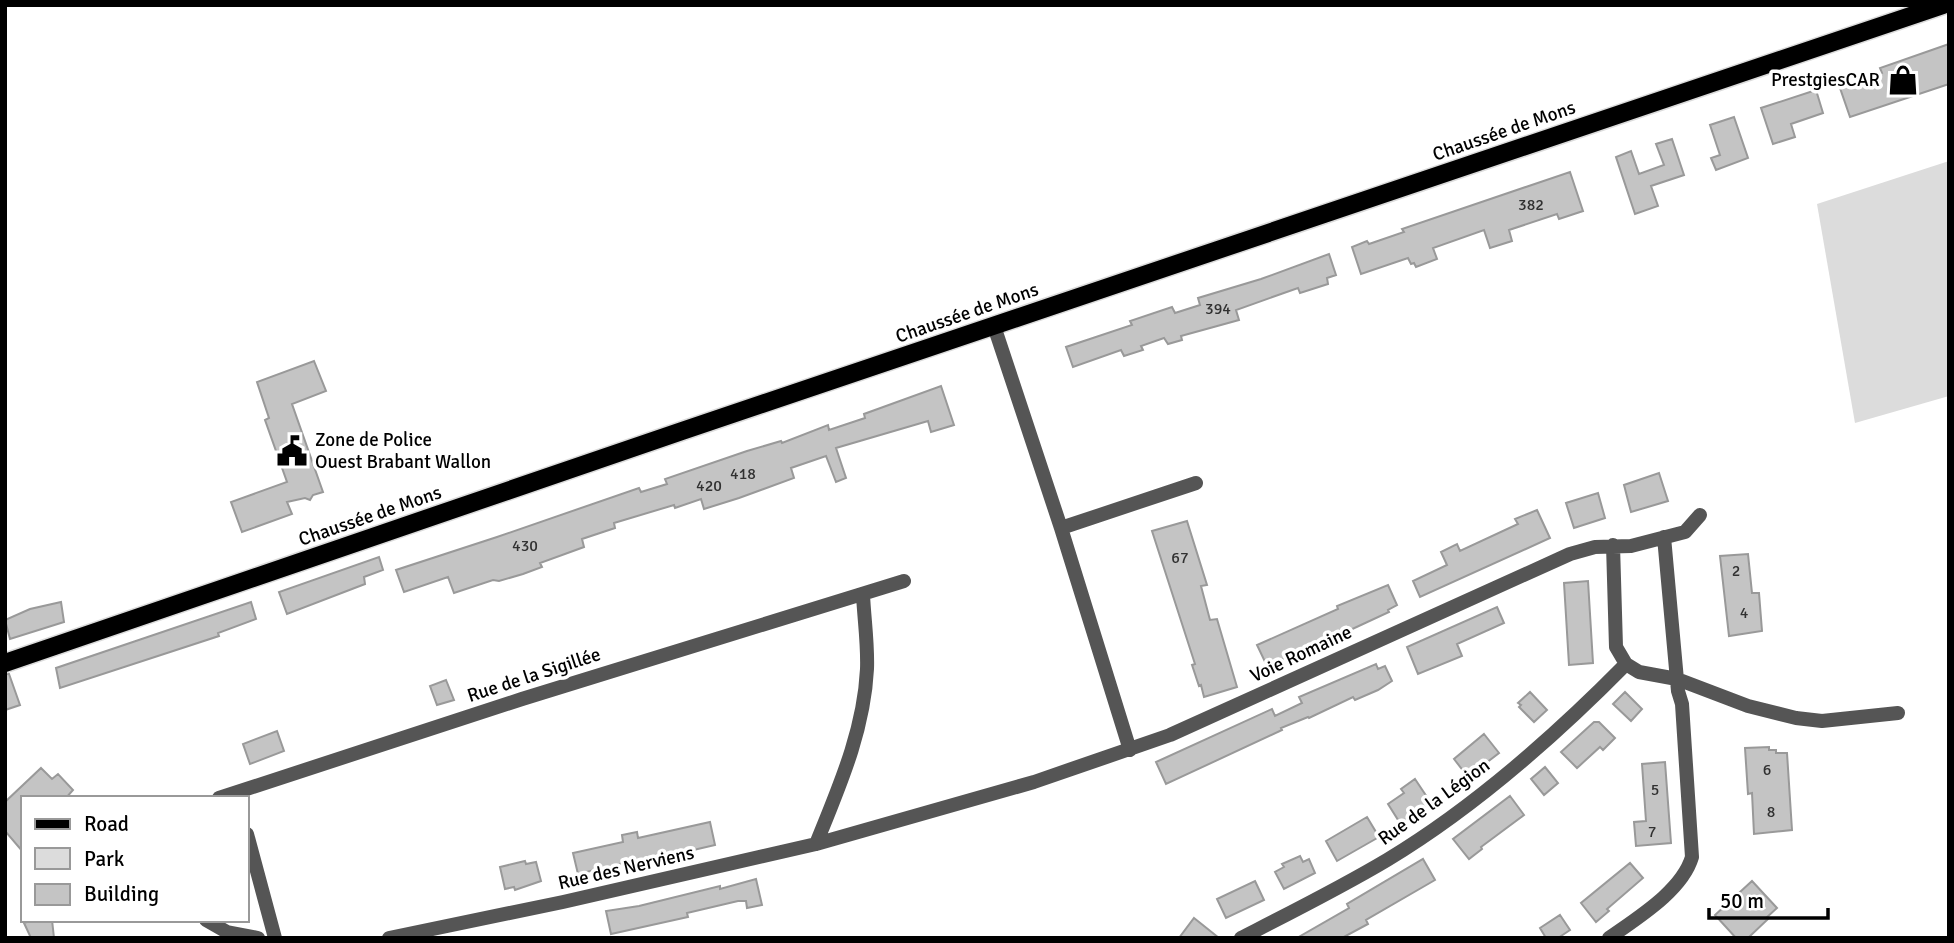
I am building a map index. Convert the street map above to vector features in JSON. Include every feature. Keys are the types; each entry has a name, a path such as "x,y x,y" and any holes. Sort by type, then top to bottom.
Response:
{"main road":[{"name":"Chaussée de Mons","path":"5,663 1943,5"}],"street":[{"path":"995,326 1130,750"},
{"path":"1061,528 1196,484"},
{"name":"Voie Romaine","path":"871,829 1034,782 1130,750 1180,731 1570,554 1613,545 1631,546 1685,532 1696,523 1700,515"},
{"path":"1609,938 1675,887 1688,870 1692,857 1682,704 1677,679 1664,537"},
{"path":"1613,545 1616,647 1626,664 1639,672 1677,679 1748,706 1796,718 1822,720 1898,713"},
{"name":"Rue de la Sigillée","path":"235,795 561,686 904,581"},
{"path":"816,844 848,765 862,713 867,668 863,594"},
{"name":"Rue de la Légion","path":"1241,938 1389,859 1457,813 1539,748 1626,664"},
{"name":"Rue des Nerviens","path":"389,938 563,902 871,829"},
{"path":"248,838 275,938"},
{"path":"210,922 227,932 258,938"}],"green space":[{"path":"1949,161 1949,396 1855,423 1817,204"}],"building":[{"path":"1949,44 1949,84 1850,117 1840,88 1882,73 1880,68"},
{"path":"1816,90 1823,113 1791,124 1795,137 1773,144 1761,108"},
{"path":"1734,117 1748,158 1716,170 1711,158 1720,155 1710,125"},
{"path":"1672,139 1684,175 1651,186 1658,206 1635,214 1616,157 1631,151 1639,174 1664,165 1656,144"},
{"path":"1570,172 1583,211 1559,219 1557,214 1509,230 1512,241 1490,248 1484,230 1433,248 1437,259 1416,267 1408,258 1361,274 1352,247 1404,232 1402,229"},
{"path":"1329,254 1336,275 1327,278 1328,284 1300,293 1298,288 1236,310 1239,320 1181,336 1182,340 1168,344 1164,338 1141,346 1143,350 1124,356 1121,350 1073,367 1066,347 1132,325 1130,321 1172,307 1175,313 1200,305 1198,298"},
{"name":"Zone de Police Ouest Brabant Wallon","path":"314,361 326,391 292,404 323,492 313,495 310,500 305,498 287,502 292,514 242,532 231,502 287,482 265,420 269,418 257,382"},
{"path":"941,386 954,425 931,432 928,421 836,448 846,478 836,482 826,456 791,468 794,478 739,498 704,509 701,499 614,523 615,528 582,539 584,547 540,563 542,567 454,593 448,577 404,592 396,570 639,488 641,492 667,484 665,479 747,451 781,441 782,443 828,425 829,430 865,418 864,414"},
{"path":"1659,473 1668,501 1631,512 1624,485"},
{"path":"1598,493 1605,518 1574,528 1566,503"},
{"path":"1537,510 1550,538 1420,597 1413,581 1447,565 1441,552 1457,544 1460,551 1518,524 1515,519"},
{"path":"1187,521 1207,585 1201,586 1210,620 1217,619 1237,687 1204,697 1152,531"},
{"path":"1748,554 1752,593 1759,593 1762,631 1729,636 1720,556"},
{"path":"379,557 383,570 364,577 365,584 287,614 279,592"},
{"path":"1588,581 1593,663 1569,665 1564,583"},
{"path":"1388,585 1397,605 1388,610 1389,612 1348,631 1347,627 1325,638 1326,640 1267,666 1257,645 1338,609 1337,606"},
{"path":"61,602 64,622 10,639 5,620 30,609"},
{"path":"251,602 256,619 218,633 219,636 60,688 56,668"},
{"path":"1497,607 1504,623 1457,644 1462,656 1418,674 1407,647"},
{"path":"1376,664 1378,669 1385,666 1392,681 1378,690 1355,700 1353,697 1281,728 1282,730 1166,784 1156,762 1272,709 1275,716 1302,703 1299,697"},
{"path":"5,674 9,674 20,705 5,710"},
{"path":"446,680 454,700 437,705 430,686"},
{"path":"1530,692 1547,710 1534,722 1518,703"},
{"path":"1625,692 1642,709 1631,721 1613,704"},
{"path":"1594,722 1599,722 1615,738 1603,750 1600,747 1577,768 1561,752"},
{"path":"277,731 284,751 250,764 243,744"},
{"path":"1484,734 1499,753 1468,777 1454,759"},
{"path":"1769,747 1769,750 1776,750 1776,753 1787,753 1792,830 1754,834 1752,793 1748,794 1745,748"},
{"path":"1665,762 1671,843 1636,846 1634,822 1646,821 1642,764"},
{"path":"1545,767 1558,783 1544,795 1531,779"},
{"path":"41,768 52,779 58,774 73,790 68,796 21,796 21,850 5,831 5,802"},
{"path":"1415,779 1431,803 1400,823 1388,804 1404,793 1401,789"},
{"path":"1510,796 1524,815 1469,859 1453,839"},
{"path":"1367,817 1379,837 1337,861 1326,841"},
{"path":"710,822 715,845 578,874 573,853 623,842 622,835 637,832 638,838"},
{"path":"1300,856 1303,862 1309,859 1315,873 1284,889 1275,872 1284,867 1282,864"},
{"path":"1423,859 1435,880 1366,920 1368,924 1342,938 1297,938 1349,908 1347,904"},
{"path":"525,861 526,864 536,862 541,881 515,890 514,887 505,889 500,867"},
{"path":"1630,863 1643,878 1596,922 1581,903"},
{"path":"756,879 762,905 747,908 746,901 738,901 687,913 688,917 611,934 606,911 639,906 720,886 720,889"},
{"path":"1255,881 1264,900 1226,918 1217,899"},
{"path":"1752,881 1777,908 1748,938 1736,938 1715,915"},
{"path":"1560,915 1570,930 1558,938 1546,938 1540,928"},
{"path":"1194,918 1219,938 1179,938"},
{"path":"52,922 54,938 31,938 24,923"}],"place":[{"name":"PrestgiesCAR","path":"1903,80"},
{"name":"Zone de Police Ouest Brabant Wallon","path":"292,451"}]}
